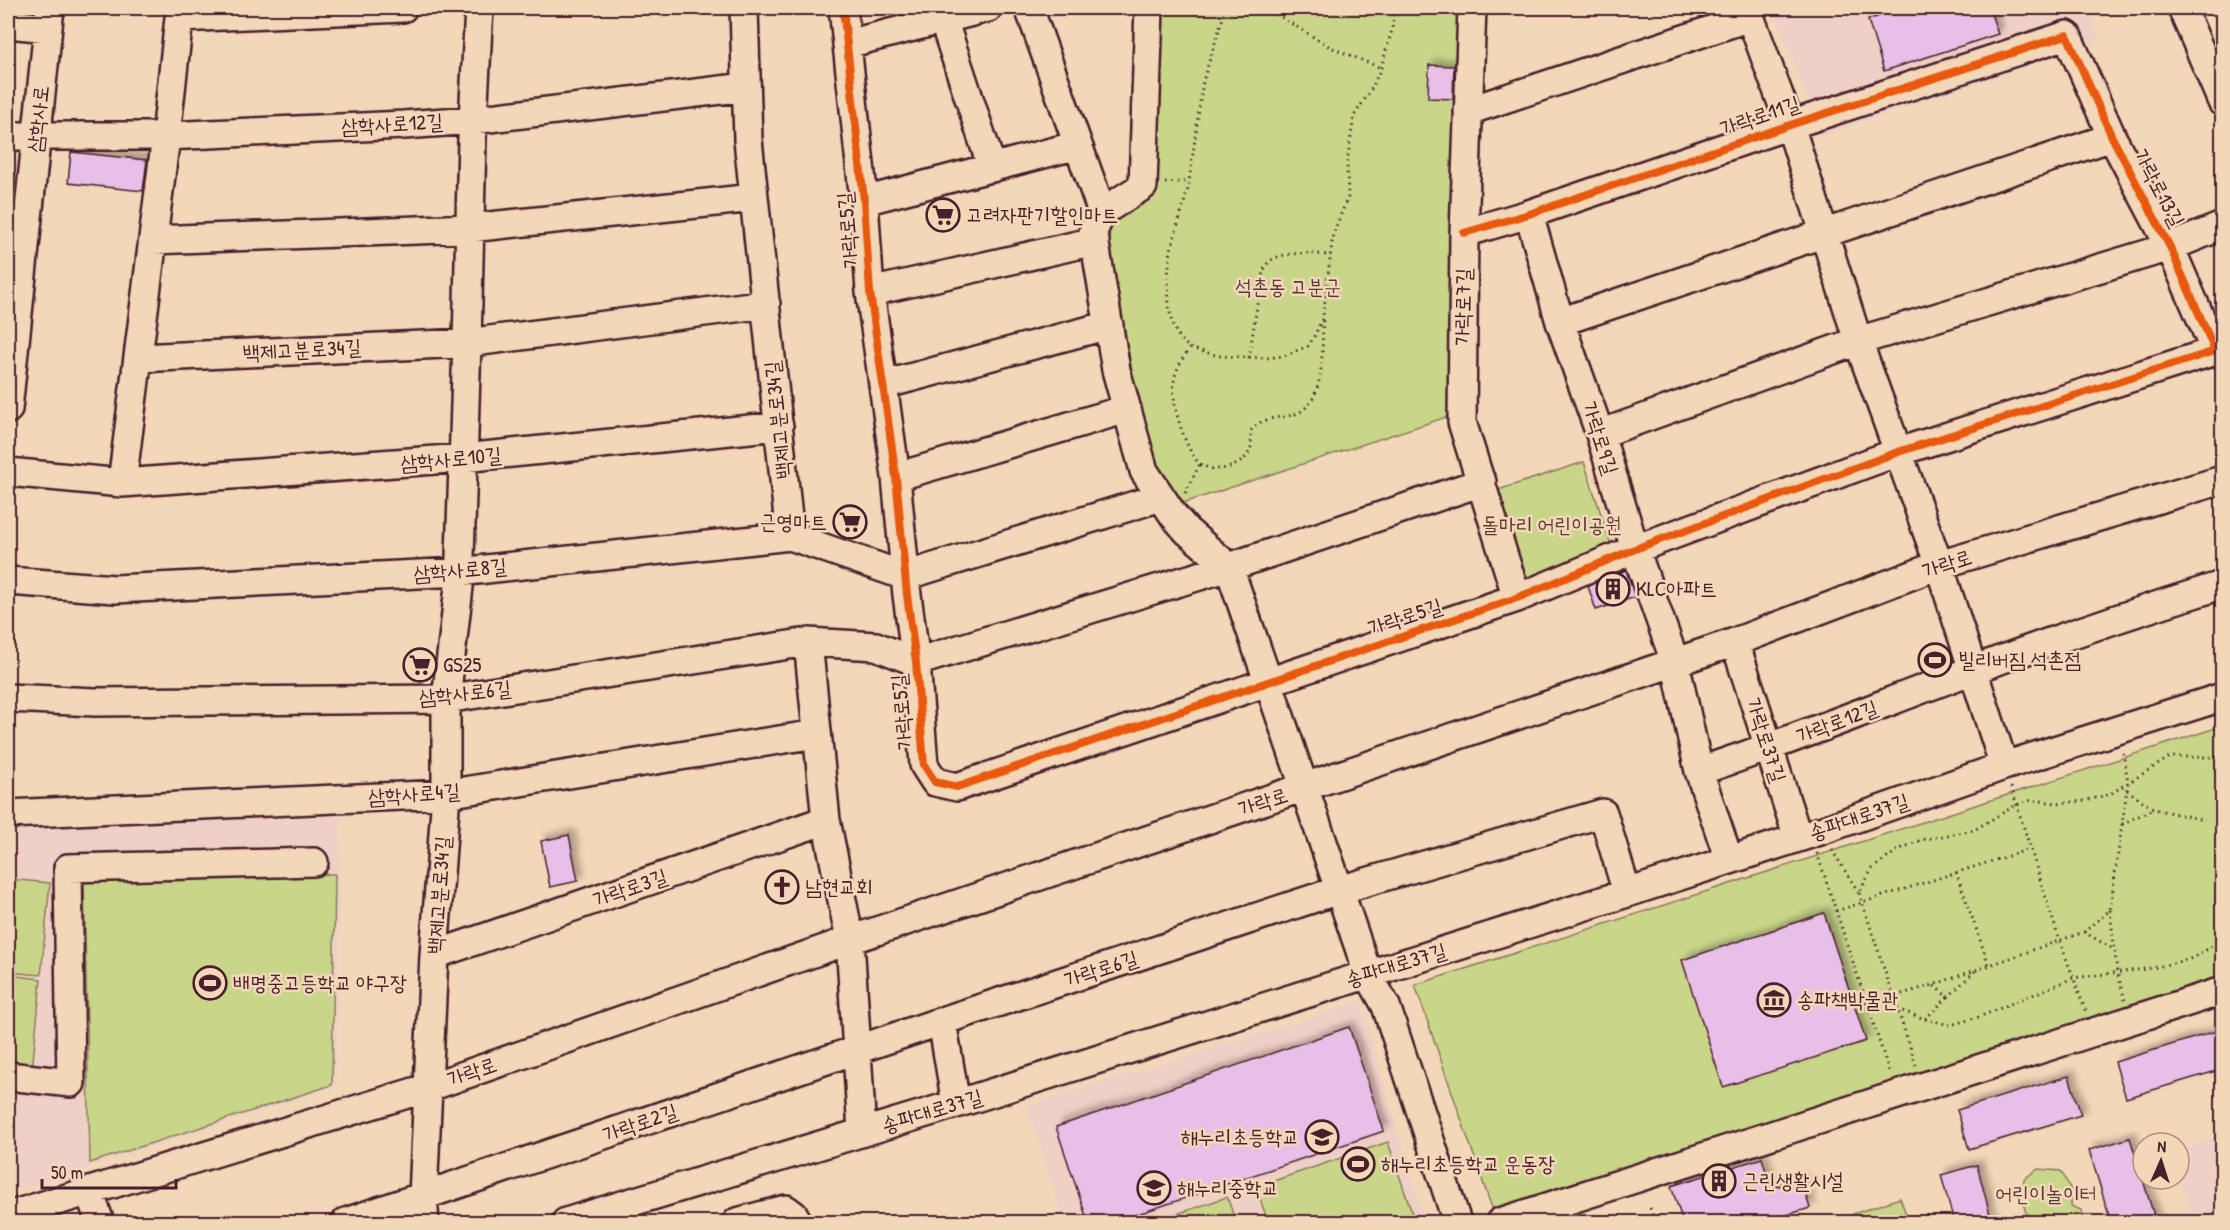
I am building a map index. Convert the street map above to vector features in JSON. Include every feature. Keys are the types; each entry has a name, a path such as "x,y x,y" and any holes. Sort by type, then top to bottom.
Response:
{"street":[{"path":"122,483 179,18 403,8"},
{"name":"백제고분로34길","path":"430,1087 434,955 446,794 446,699 459,572 472,120 479,8"},
{"name":"백제고분로34길","path":"744,8 748,140 790,536"},
{"name":"가락로5길","path":"843,8 864,201 870,292 896,477 916,662 924,765 935,782 957,787 1517,598 1635,549"},
{"path":"847,44 988,8"},
{"path":"1029,8 1102,212"},
{"path":"1149,8 1143,186 1102,212 1093,232 1116,370 1144,471 1187,531 1229,567 1368,974 1386,1006 1457,1222"},
{"name":"가락로7길","path":"1473,8 1464,233 1462,422 1517,598"},
{"path":"2182,8 2222,100"},
{"name":"가락로11길","path":"1468,111 1748,12 1790,125 1858,341 1939,565"},
{"path":"8,24 49,18"},
{"name":"삼학사로","path":"8,409 49,18"},
{"path":"943,19 992,168"},
{"name":"가락로11길","path":"1464,233 1529,214 1790,125 2067,35"},
{"name":"가락로13길","path":"2067,35 2112,137 2170,247 2219,353"},
{"name":"삼학사로12길","path":"8,136 166,136 472,120 746,87"},
{"path":"1560,322 2112,137"},
{"name":"가락로5길","path":"864,201 1078,145"},
{"path":"153,240 470,228 754,198"},
{"name":"가락로9길","path":"1529,214 1560,322 1600,434 1635,549 1675,662"},
{"name":"가락로13길","path":"2170,247 2223,226"},
{"name":"가락로5길","path":"870,292 1095,241"},
{"path":"1600,434 1858,341 2170,247"},
{"name":"백제고분로34길","path":"138,358 467,343 766,304"},
{"path":"883,385 1109,325"},
{"path":"1635,549 1898,452 2219,353"},
{"path":"896,477 1127,410"},
{"name":"삼학사로10길","path":"8,472 122,483 463,458 779,426"},
{"name":"가락로","path":"8,1216 430,1087 850,940 1735,642 1939,565 2223,480"},
{"name":"가락로5길","path":"916,662 1229,567 1482,482"},
{"path":"905,576 1168,506"},
{"name":"삼학사로8길","path":"8,581 115,589 459,572 790,536 905,576"},
{"path":"1939,565 2004,766"},
{"name":"가락로12길","path":"1699,771 1769,748 2114,618 2223,585"},
{"path":"808,642 826,820 850,940 862,1132"},
{"name":"삼학사로6길","path":"8,698 95,702 446,699 808,642 876,646 916,662"},
{"name":"가락로37길","path":"1735,642 1769,748 1810,837"},
{"path":"1675,662 1699,771 1729,860"},
{"name":"송파대로37길","path":"566,1222 956,1104 1729,860 1810,837 2004,766 2223,697"},
{"name":"삼학사로4길","path":"8,814 446,794 816,734"},
{"name":"가락로6길","path":"856,1050 1340,890 1603,813 1627,892"},
{"name":"가락로3길","path":"434,955 826,820"},
{"path":"8,1076 71,1083 68,868 314,862"},
{"path":"1500,1222 2223,991"},
{"path":"942,1021 956,1104"},
{"name":"가락로2길","path":"346,1222 424,1210 856,1050"},
{"path":"424,1210 430,1087"},
{"path":"89,1191 100,1222"},
{"path":"742,1222 786,1209 794,1215 798,1222"}],"path":[{"path":"1226,8 1203,81 1188,189 1174,234 1170,256 1168,300 1171,319 1177,334 1190,348 1205,354 1249,358 1284,357 1308,346 1323,317"},
{"path":"1266,8 1330,47 1381,68"},
{"path":"1190,348 1178,367 1173,390 1188,447 1200,463 1211,469 1237,464 1250,450 1250,432 1253,427 1268,418 1296,414 1311,405 1318,384 1333,234 1348,197 1347,163 1354,116 1372,88 1381,68 1392,30 1393,15 1390,8"},
{"path":"1249,358 1261,280 1269,262 1290,255 1331,255"},
{"path":"1168,506 1200,463"},
{"path":"2118,730 2128,782 2110,910 2117,971 2127,1008"},
{"path":"1859,893 1872,869 1898,850 1921,840 1974,830 2016,805 2032,800 2057,803 2085,801 2110,794 2170,757 2223,758"},
{"path":"2004,766 2059,939 2088,1020"},
{"path":"2127,790 2154,809 2204,820"},
{"path":"2122,824 2154,809"},
{"path":"1810,837 1859,893 1916,1066 1907,1068"},
{"path":"1810,837 1892,1084"},
{"path":"1836,911 2030,849"},
{"path":"1956,872 1989,965"},
{"path":"1867,1004 1933,985 2084,932 2110,910"},
{"path":"2084,932 2114,950"},
{"path":"1897,1009 1950,1025 1979,1017 2073,978 2153,968 2193,958 2223,940"},
{"path":"1925,1019 1977,969"},
{"path":"1933,985 1948,997"},
{"path":"1890,1074 1898,1071"},
{"path":"1650,1208 1655,1222"}],"shaded area":[{"path":"1774,8 2089,8 2100,41 1821,136"},
{"path":"341,810 336,1087 11,1192 8,1189 8,825"},
{"path":"1360,1002 1425,1222 1064,1222 1027,1106"},
{"path":"2222,1135 2222,1222 2194,1222 2184,1191 2191,1191 2191,1145"}],"green space":[{"name":"석촌동 고분군","path":"1154,8 1472,8 1459,413 1171,507 1148,469 1098,239 1107,212 1147,187"},
{"name":"돌마리 어린이공원","path":"1584,462 1615,557 1519,590 1489,493"},
{"path":"2222,726 2222,997 1494,1214 1415,985"},
{"name":"배명중고등학교 야구장","path":"335,874 332,1085 90,1163 84,881"},
{"path":"8,879 50,883 41,975 8,972"},
{"path":"8,975 41,979 32,1071 8,1068"},
{"name":"해누리초등학교 운동장","path":"1388,1142 1415,1222 1268,1222 1256,1187"},
{"name":"어린이놀이터","path":"2038,1169 2061,1171 2072,1192 2071,1206 2081,1210 2083,1222 2043,1222 2026,1213 2021,1196 2024,1179"},
{"path":"1227,1197 1236,1222 1153,1222"},
{"path":"1900,1198 1909,1222 1856,1222 1853,1214"}],"building":[{"path":"1883,8 1989,8 1998,34 1884,71 1868,20 1885,14"},
{"path":"1429,65 1454,66 1453,99 1428,98"},
{"path":"71,152 147,160 143,191 68,183"},
{"name":"KLC아파트","path":"1626,570 1635,597 1596,610 1588,586"},
{"path":"569,835 578,881 550,887 541,841"},
{"name":"송파책박물관","path":"1824,913 1866,1041 1723,1087 1682,960"},
{"path":"1349,1027 1384,1131 1114,1222 1088,1222 1056,1127"},
{"path":"2223,1029 2223,1069 2126,1098 2115,1062"},
{"path":"2069,1076 2081,1115 1969,1149 1957,1110"},
{"path":"2130,1138 2131,1191 2146,1191 2156,1222 2111,1222 2089,1150"},
{"path":"1762,1158 1771,1188 1801,1180 1810,1208 1763,1222 1683,1222 1671,1186"},
{"path":"1977,1165 1992,1222 1954,1222 1941,1175"}],"cycle path":[{"path":"843,8 864,201 870,292 896,477 916,662 924,765 935,782 957,787 1517,598 1635,549 1898,452 2215,351 2170,247 2112,137 2067,35 1790,125 1529,214 1464,233"}],"place":[{"name":"고려자판기할인마트","path":"943,215"},
{"name":"근영마트","path":"850,522"},
{"name":"KLC아파트","path":"1613,589"},
{"name":"빌리버짐 석촌점","path":"1935,660"},
{"name":"GS25","path":"420,665"},
{"name":"남현교회","path":"782,887"},
{"name":"배명중고등학교 야구장","path":"210,983"},
{"name":"송파책박물관","path":"1774,1000"},
{"name":"해누리초등학교","path":"1322,1137"},
{"name":"해누리초등학교 운동장","path":"1358,1164"},
{"name":"근린생활시설","path":"1719,1181"},
{"name":"해누리중학교","path":"1154,1188"}]}
